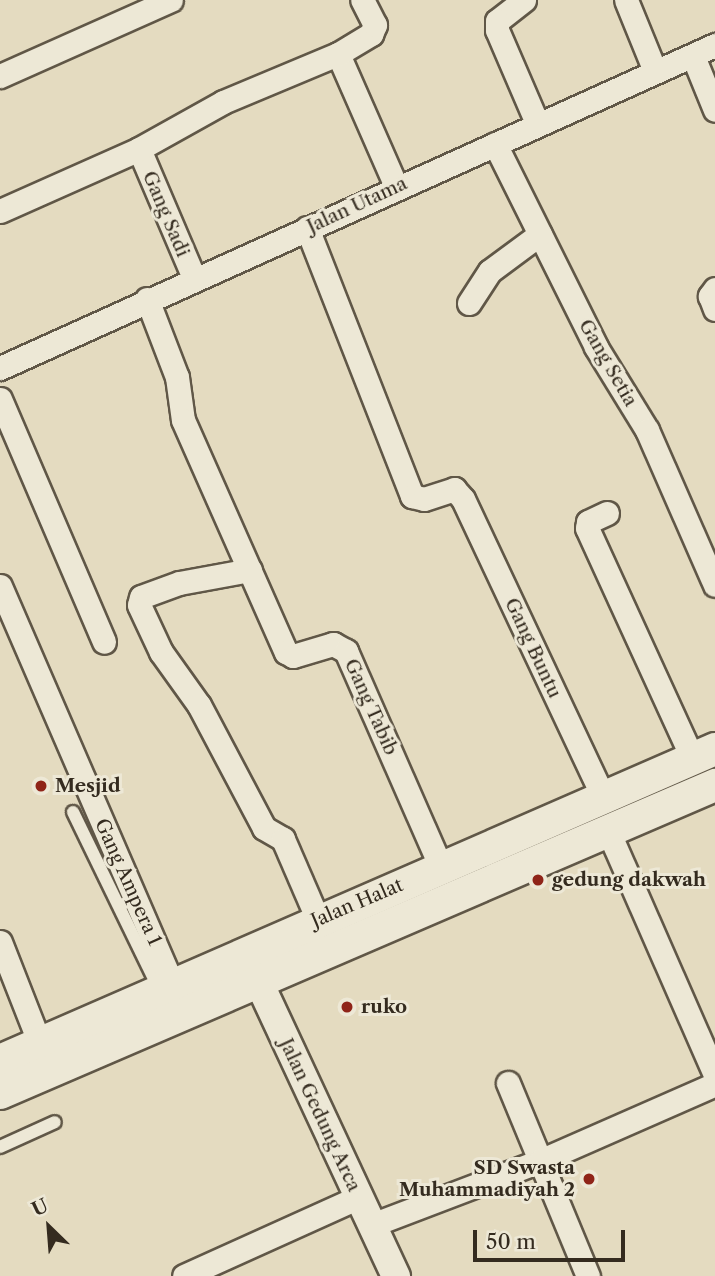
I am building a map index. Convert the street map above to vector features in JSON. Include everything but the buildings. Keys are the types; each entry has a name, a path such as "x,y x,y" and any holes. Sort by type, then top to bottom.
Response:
{"main road":[{"name":"Jalan Halat","path":"0,1061 167,988 251,967 318,920 704,754"},
{"name":"Jalan Halat","path":"0,1093 251,967 609,833 715,785"}],"street":[{"path":"0,76 118,19 171,0"},
{"path":"0,211 139,149 197,115 338,54 371,34 375,26 362,0"},
{"path":"524,0 497,20 497,30 538,125"},
{"path":"626,0 655,71"},
{"name":"Jalan Utama","path":"0,368 396,186 715,46"},
{"path":"338,54 396,186"},
{"path":"693,56 715,110"},
{"name":"Gang Setia","path":"495,144 596,347 647,430 715,585"},
{"name":"Gang Sadi","path":"139,149 194,278"},
{"name":"Gang Buntu","path":"307,228 412,496 424,499 454,489 463,499 603,797"},
{"path":"469,303 490,271 540,234"},
{"path":"715,289 710,296 715,309"},
{"path":"147,299 177,377 183,420 250,570 179,583 141,597 139,605 161,652 199,705 264,828 283,839 318,920"},
{"path":"0,399 104,642"},
{"path":"607,513 588,522 587,528 704,754"},
{"name":"Gang Tabib","path":"250,570 286,652 293,656 333,644 346,651 441,867"},
{"name":"Gang Ampera 1","path":"0,586 167,988"},
{"path":"609,833 715,1075"},
{"path":"0,942 40,1044"},
{"name":"Jalan Gedung Arca","path":"251,967 396,1276"},
{"path":"508,1083 588,1276"},
{"path":"372,1225 540,1161 715,1084"},
{"path":"184,1276 359,1197"}],"lane":[{"path":"73,812 167,988"},
{"path":"0,1147 55,1122"}],"place":[{"name":"Mesjid","path":"41,786"},
{"name":"gedung dakwah","path":"538,880"},
{"name":"ruko","path":"347,1007"},
{"name":"SD Swasta Muhammadiyah 2","path":"589,1179"}]}
